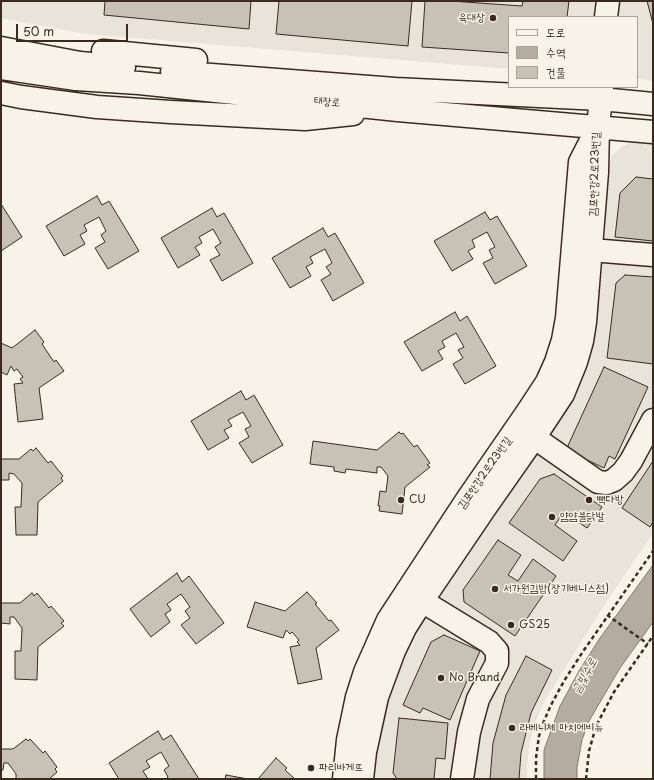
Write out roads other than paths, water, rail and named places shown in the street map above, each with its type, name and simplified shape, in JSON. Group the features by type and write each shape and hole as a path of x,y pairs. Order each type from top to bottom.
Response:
{"street":[{"path":"606,16 608,1"},
{"path":"1,33 42,42 104,51 314,71 397,99"},
{"name":"태장로","path":"1,48 80,63 397,99 598,127 653,132"},
{"name":"태장로","path":"1,68 76,79 397,99 601,93 653,104"},
{"path":"1,93 97,108 305,119 397,99"},
{"path":"598,127 601,93"},
{"name":"김포한강2로23번길","path":"362,779 365,752 377,697 414,596 466,501 526,432 563,394 576,362 582,341 585,322 597,172 598,127"},
{"name":"김포한강2로23번길","path":"526,432 563,340 567,318 580,162 598,127"},
{"path":"591,250 653,255"},
{"path":"526,432 598,482 607,483 614,480 631,461 653,420"},
{"path":"414,596 489,642 497,651 497,663 478,699 468,732 462,779"},
{"name":"김포한강2로23번길","path":"344,779 352,717 365,672 388,620 414,596"}],"water":[{"name":"금빛수로","path":"653,565 653,622 620,668 589,721 582,740 577,767 577,779 544,779 544,750 560,706 579,671 600,638"}],"place":[{"name":"육대장","path":"493,18"},
{"name":"CU","path":"401,500"},
{"name":"빽다방","path":"589,500"},
{"name":"얌얌불닭발","path":"552,517"},
{"name":"서가원김밥(장기베니스점)","path":"495,589"},
{"name":"GS25","path":"511,625"},
{"name":"No Brand","path":"441,678"},
{"name":"라베니체 마치에비뉴","path":"512,728"},
{"name":"파리바게뜨","path":"311,768"}]}
